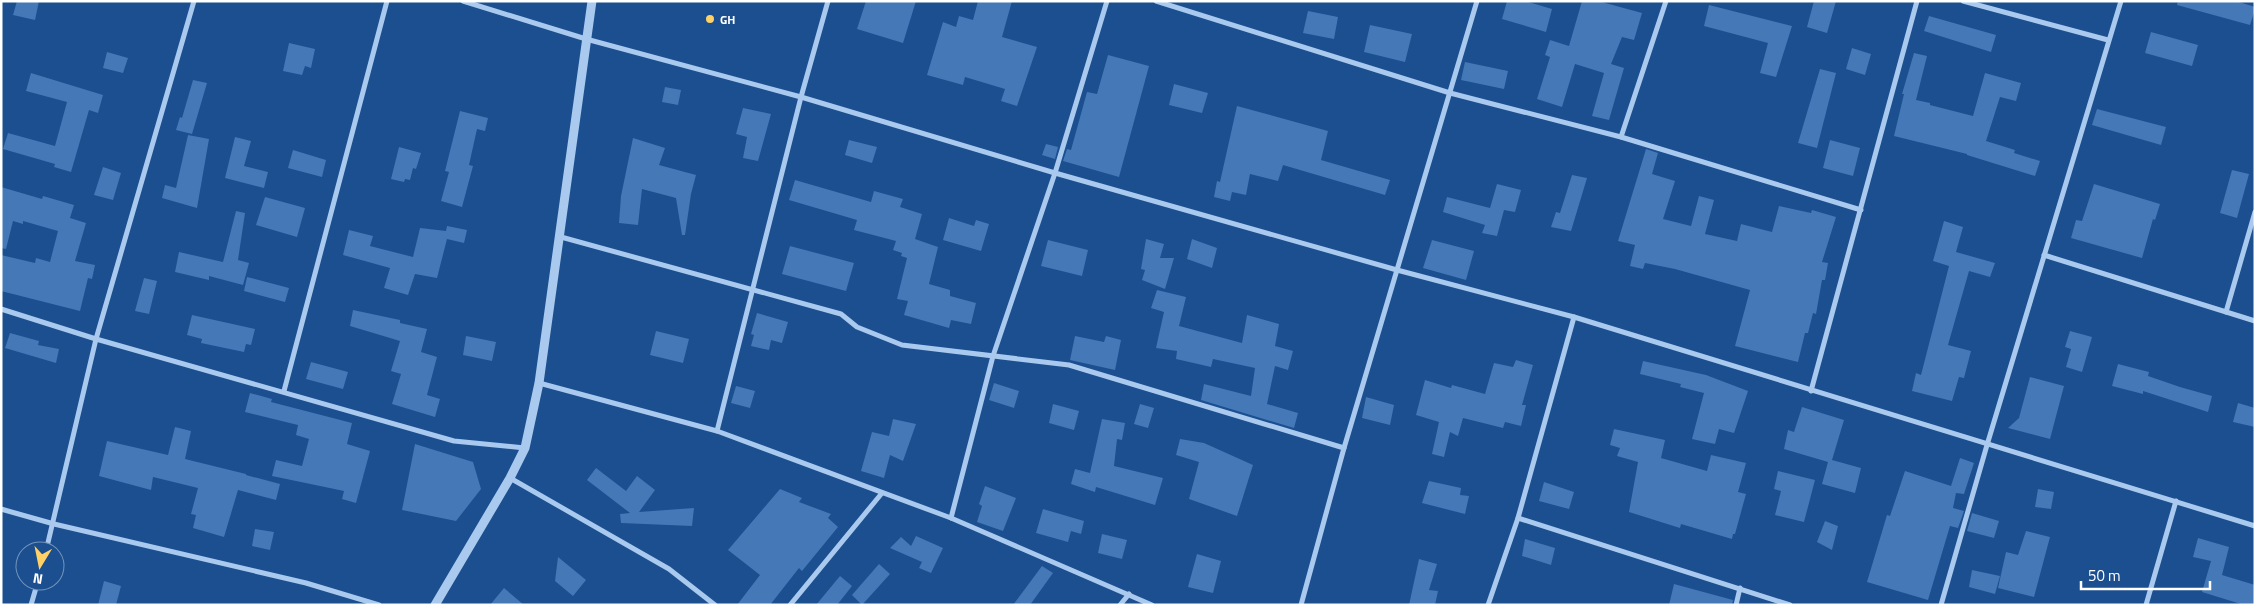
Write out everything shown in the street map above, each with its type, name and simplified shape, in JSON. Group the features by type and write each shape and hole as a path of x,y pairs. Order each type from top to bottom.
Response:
{"street":[{"path":"49,541 96,339 194,1"},
{"path":"284,391 387,1"},
{"path":"463,1 586,39 801,97 1055,173 1397,270 1574,317 2255,526"},
{"path":"434,605 510,478 525,448 539,383 561,237 592,1"},
{"path":"717,432 801,97 828,1"},
{"path":"951,518 993,356 1055,173 1107,1"},
{"path":"1156,1 1450,92 1621,137 1861,210"},
{"path":"1301,605 1344,448 1477,1"},
{"path":"1621,137 1666,1"},
{"path":"1811,391 1917,1"},
{"path":"1963,1 2108,40"},
{"path":"1941,605 1987,445 2121,1"},
{"path":"2226,312 2255,212"},
{"path":"561,237 841,314 857,327 902,345 1069,365 1344,448"},
{"path":"2044,255 2255,321"},
{"path":"1,309 96,339 284,391 454,441 525,448"},
{"path":"1488,605 1518,518 1574,317"},
{"path":"539,383 717,432 951,518 1152,605"},
{"path":"510,478 669,569 714,605"},
{"path":"790,605 882,493"},
{"path":"2146,605 2176,502"},
{"path":"1,509 54,524 306,582 379,605"},
{"path":"1518,518 1790,605"},
{"path":"1736,605 1740,588"},
{"path":"31,605 35,591"},
{"path":"1120,605 1129,594"}],"building":[{"path":"17,1 39,1 35,20 13,15"},
{"path":"866,1 916,1 903,43 857,29"},
{"path":"978,1 1012,1 1002,37 1037,47 1017,106 1001,101 1005,89 965,77 963,85 927,75 943,22 956,27 959,16 973,20"},
{"path":"1507,1 1525,1 1552,9 1546,32 1502,19"},
{"path":"1582,1 1598,1 1642,13 1634,40 1622,37 1611,64 1624,68 1609,120 1592,116 1604,73 1575,64 1562,107 1537,99 1550,57 1545,55 1550,40 1569,46"},
{"path":"1814,1 1836,1 1827,33 1807,27"},
{"path":"2178,1 2236,1 2255,7 2255,10 2250,25 2177,5"},
{"path":"1709,5 1792,26 1776,77 1760,73 1768,43 1704,26"},
{"path":"1308,11 1338,17 1334,39 1303,33"},
{"path":"1929,16 1996,35 1991,52 1924,31"},
{"path":"1370,25 1412,34 1405,62 1364,52"},
{"path":"2151,32 2198,45 2192,66 2145,53"},
{"path":"289,43 315,49 311,68 305,66 302,75 283,71"},
{"path":"1852,48 1871,54 1865,75 1846,69"},
{"path":"107,52 128,58 123,73 103,68"},
{"path":"1914,53 1927,56 1916,100 1930,103 1930,105 1973,116 1985,73 2021,83 2016,101 2000,97 1986,141 2015,150 2014,153 2040,161 2035,176 1967,154 1894,136 1904,94 1902,94"},
{"path":"1108,55 1149,66 1119,177 1063,161 1067,149 1071,150 1087,92 1097,94"},
{"path":"1465,62 1508,71 1504,89 1461,80"},
{"path":"1820,69 1836,73 1817,148 1798,143"},
{"path":"31,73 103,95 98,113 89,110 71,172 54,167 55,164 3,149 8,133 55,146 67,102 26,91"},
{"path":"193,80 207,83 192,134 176,130 180,117 182,118"},
{"path":"1174,84 1208,93 1202,113 1169,105"},
{"path":"665,87 681,90 678,105 662,102"},
{"path":"1237,106 1328,131 1321,160 1390,180 1385,195 1283,165 1278,181 1250,174 1246,195 1232,192 1230,201 1214,197 1217,181 1220,182"},
{"path":"743,108 771,114 758,161 743,158 747,137 736,134"},
{"path":"2097,109 2166,127 2161,145 2092,125"},
{"path":"460,111 488,118 485,131 477,129 469,165 473,166 462,207 441,201 449,172 445,171"},
{"path":"188,135 209,139 197,208 162,198 165,185 176,188"},
{"path":"235,137 251,141 244,166 268,172 264,188 225,178"},
{"path":"633,138 665,148 659,165 696,175 685,235 682,235 676,198 642,189 638,225 619,223 621,196"},
{"path":"849,140 877,147 872,163 845,155"},
{"path":"1830,140 1860,148 1853,176 1823,168"},
{"path":"1046,144 1058,147 1055,159 1042,155"},
{"path":"399,147 421,153 416,169 413,168 410,180 405,179 404,182 391,179"},
{"path":"1646,149 1658,153 1652,174 1675,181 1663,219 1691,226 1699,196 1714,200 1705,234 1737,241 1741,224 1772,232 1779,206 1811,213 1812,210 1836,217 1822,262 1828,263 1825,280 1822,280 1816,314 1813,313 1808,333 1805,333 1798,362 1735,346 1750,290 1675,269 1645,263 1643,269 1630,266 1635,245 1618,241"},
{"path":"293,150 326,160 322,177 288,168"},
{"path":"103,167 121,173 113,200 94,195"},
{"path":"2232,170 2249,174 2237,218 2220,213"},
{"path":"1572,175 1587,178 1571,231 1551,227 1556,212 1560,213"},
{"path":"795,180 871,202 874,191 903,199 900,207 922,214 915,239 938,247 929,284 950,290 950,296 976,303 971,324 951,320 949,328 904,315 908,301 897,299 907,258 901,256 902,253 893,250 896,241 854,230 857,220 789,200"},
{"path":"1497,184 1521,190 1515,212 1504,210 1497,236 1482,233 1485,225 1443,212 1447,197 1490,208"},
{"path":"2094,184 2160,204 2155,220 2153,219 2142,258 2071,238 2076,220 2082,221"},
{"path":"1,187 42,199 43,196 74,205 70,218 86,223 75,261 95,265 92,279 88,278 80,311 1,291 1,255 35,263 36,258 50,262 58,231 23,221 23,224 13,221 6,249 1,248"},
{"path":"265,197 305,208 297,237 256,225"},
{"path":"236,211 245,213 238,260 249,263 243,285 209,276 209,280 175,272 179,252 223,262"},
{"path":"949,218 974,226 976,220 989,224 981,251 943,240"},
{"path":"1944,221 1963,227 1956,252 1995,263 1990,277 1969,271 1948,345 1971,351 1964,378 1959,377 1952,401 1912,391 1916,373 1921,375 1949,266 1933,261"},
{"path":"447,226 467,230 464,243 447,239 437,278 415,274 408,295 384,288 390,268 343,255 349,230 373,236 370,246 413,257 420,228 446,231"},
{"path":"1146,239 1164,244 1160,258 1174,258 1165,289 1142,280 1145,270 1141,269"},
{"path":"1192,239 1217,248 1212,268 1187,259"},
{"path":"1048,240 1088,250 1082,276 1041,266"},
{"path":"1432,240 1474,251 1466,280 1423,268"},
{"path":"790,246 854,263 846,291 782,274"},
{"path":"247,277 289,288 285,302 244,291"},
{"path":"144,278 157,281 149,314 135,311"},
{"path":"1157,290 1186,297 1179,326 1242,343 1247,315 1279,324 1275,346 1293,351 1288,370 1275,366 1267,404 1298,413 1294,428 1201,400 1204,384 1251,396 1255,368 1213,359 1211,367 1176,359 1177,351 1156,348 1164,312 1151,308"},
{"path":"353,310 400,320 400,323 427,329 421,352 437,357 427,395 440,399 435,417 392,404 401,374 391,371 400,341 350,326"},
{"path":"757,313 788,322 782,343 771,340 769,350 751,346 754,335 751,334"},
{"path":"192,315 255,329 251,345 246,344 244,352 201,343 202,339 187,335"},
{"path":"656,331 689,339 683,363 650,355"},
{"path":"2070,331 2092,337 2082,372 2066,367 2071,349 2065,347"},
{"path":"10,333 39,341 38,345 59,349 56,363 5,348"},
{"path":"466,336 496,342 492,361 463,355"},
{"path":"1075,336 1104,342 1106,336 1121,340 1115,370 1070,360"},
{"path":"1516,360 1533,365 1522,405 1526,405 1521,426 1505,422 1503,428 1463,418 1458,436 1450,432 1444,457 1432,454 1439,422 1416,415 1425,380 1451,388 1452,385 1485,394 1494,363 1513,367"},
{"path":"1643,361 1706,375 1748,391 1734,433 1719,429 1715,444 1692,439 1704,393 1680,387 1681,384 1640,374"},
{"path":"311,362 348,372 343,389 306,379"},
{"path":"2118,364 2149,372 2148,376 2212,396 2208,412 2143,391 2143,394 2112,386"},
{"path":"2030,377 2064,386 2050,439 2008,428 2019,418"},
{"path":"994,383 1019,391 1014,408 989,400"},
{"path":"736,386 755,391 750,408 731,403"},
{"path":"250,393 272,399 271,402 352,423 347,444 370,451 356,503 342,499 344,491 272,476 276,460 302,466 309,439 296,435 298,425 245,412"},
{"path":"1366,397 1394,405 1390,425 1362,418"},
{"path":"2238,403 2255,408 2255,427 2233,422"},
{"path":"1053,404 1079,411 1074,430 1049,423"},
{"path":"1140,404 1154,408 1148,428 1134,424"},
{"path":"1802,407 1844,420 1832,460 1861,468 1855,493 1822,484 1828,462 1784,449 1788,430 1794,432"},
{"path":"893,419 916,424 903,461 890,455 884,478 861,471 872,432 889,436"},
{"path":"1102,419 1125,423 1122,440 1117,439 1114,466 1163,478 1155,505 1096,487 1095,492 1071,484 1075,469 1090,473"},
{"path":"175,427 191,431 185,459 280,484 276,500 238,490 224,537 193,528 196,515 191,514 198,488 153,477 151,490 99,476 107,441 168,455"},
{"path":"1614,429 1665,440 1661,458 1707,471 1711,455 1746,463 1738,492 1746,494 1732,539 1681,524 1680,528 1629,512 1638,462 1617,456 1620,448 1610,445"},
{"path":"1180,439 1204,443 1253,465 1237,516 1189,499 1199,462 1176,455"},
{"path":"415,444 473,462 481,489 456,521 402,510"},
{"path":"1960,458 1974,463 1964,494 1956,493 1953,508 1964,511 1958,528 1950,526 1928,600 1867,582 1887,515 1890,516 1905,471 1951,486"},
{"path":"596,468 626,491 637,476 655,490 639,512 694,508 692,526 621,523 620,514 630,513 587,480"},
{"path":"1778,471 1815,480 1804,522 1775,515 1781,491 1774,489"},
{"path":"1429,481 1461,488 1460,495 1469,496 1465,514 1422,503"},
{"path":"1544,482 1574,492 1569,509 1539,501"},
{"path":"985,486 1016,498 1003,531 977,522 982,506 979,504"},
{"path":"780,489 802,498 799,502 831,514 828,518 838,527 802,571 799,568 770,605 737,605 760,575 728,550"},
{"path":"2038,489 2054,492 2051,509 2035,507"},
{"path":"1043,509 1084,521 1081,534 1071,531 1068,542 1036,533"},
{"path":"1972,513 1999,521 1994,538 1967,531"},
{"path":"1825,521 1838,526 1832,550 1817,542"},
{"path":"255,529 274,532 270,550 252,546"},
{"path":"2026,531 2050,537 2034,597 1998,588 2006,552 2018,555"},
{"path":"1102,534 1127,540 1122,559 1098,553"},
{"path":"916,536 943,548 931,573 919,568 922,562 890,548 901,537 911,546"},
{"path":"2198,538 2229,547 2222,575 2255,585 2255,605 2244,605 2202,592 2211,561 2193,557"},
{"path":"1525,539 1555,548 1551,565 1522,556"},
{"path":"1197,554 1221,561 1213,593 1188,587"},
{"path":"558,557 586,580 573,596 555,581"},
{"path":"1419,559 1437,564 1429,590 1438,591 1435,605 1409,605"},
{"path":"879,564 890,574 862,605 852,595"},
{"path":"1042,566 1053,573 1030,605 1013,605"},
{"path":"1972,570 2000,576 1995,594 1969,587"},
{"path":"840,576 852,586 837,605 816,605"},
{"path":"104,581 121,586 116,605 98,605"},
{"path":"1674,584 1733,600 1732,605 1669,605"},
{"path":"504,588 524,605 490,605"}],"place":[{"name":"GH","path":"710,19"}]}
